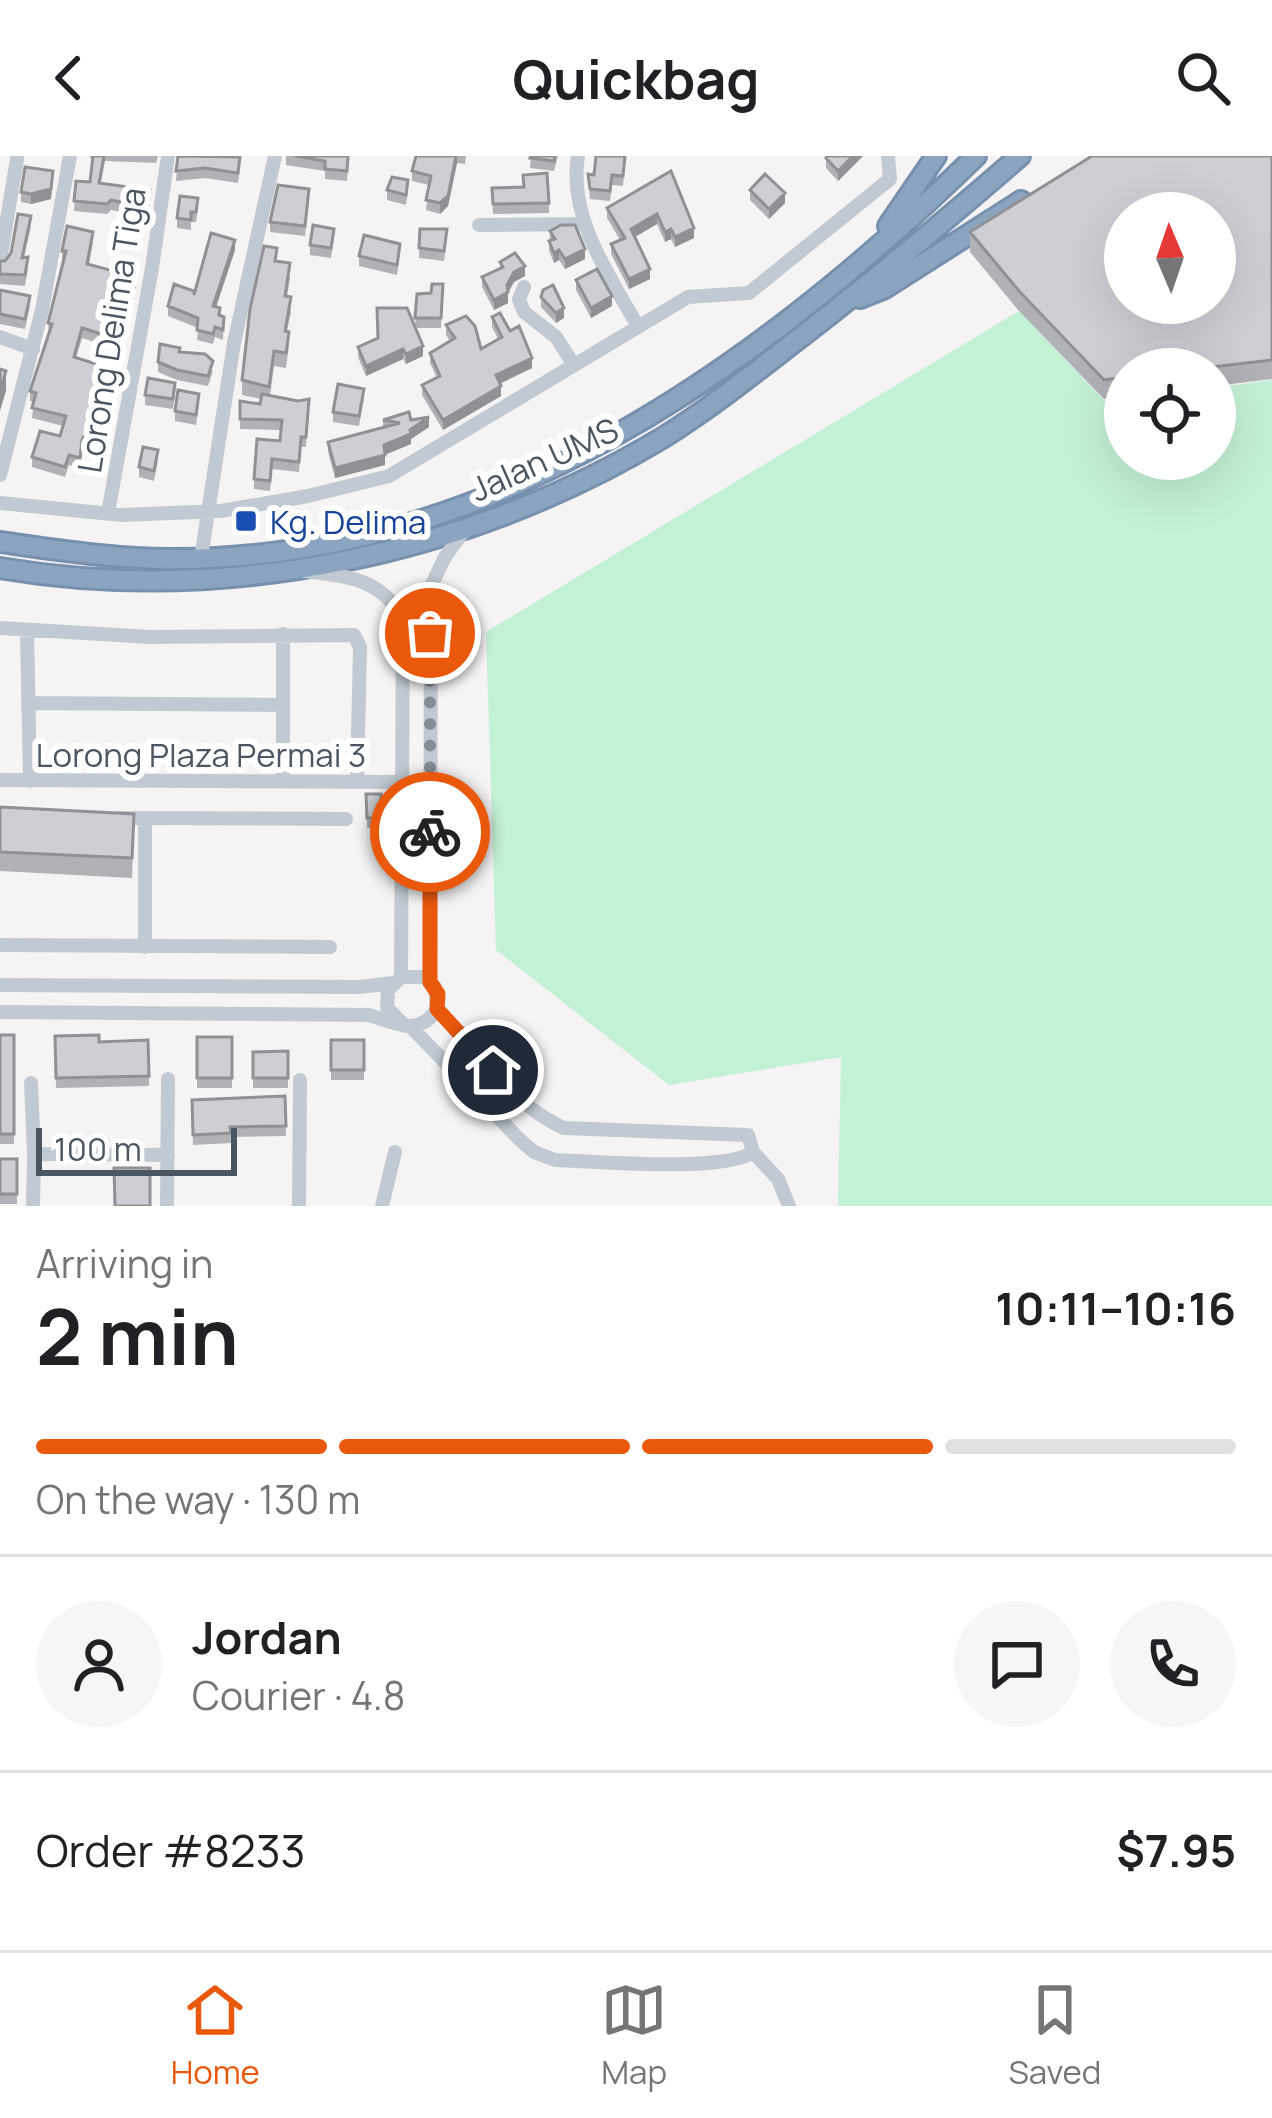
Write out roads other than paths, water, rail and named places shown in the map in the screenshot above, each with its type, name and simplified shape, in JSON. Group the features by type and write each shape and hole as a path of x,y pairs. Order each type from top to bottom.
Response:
{"highway":[{"path":"871,250 936,156"},
{"name":"Jalan UMS","path":"0,542 69,552 201,558 313,546 479,501 598,448 710,380 871,250 976,156"},
{"name":"Jalan UMS","path":"0,568 128,580 291,570 363,558 466,528 559,491 664,436 842,306 1020,156"},
{"path":"842,306 885,288 1042,189"}],"street":[{"path":"0,475 33,350 70,156"},
{"name":"Lorong Delima Tiga","path":"107,513 168,156"},
{"path":"201,558 242,304 275,156"},
{"path":"578,156 575,196 584,224 637,325"},
{"path":"0,502 107,513 208,512 246,509 389,476 688,296 749,293 890,179 888,156"},
{"path":"0,261 16,159"},
{"path":"479,225 584,224"},
{"path":"524,287 519,299 524,313 556,337 572,362"},
{"path":"0,337 33,350"},
{"path":"430,982 431,586 466,528"},
{"path":"291,570 362,578 391,597 403,618 397,980 386,1008 520,1140 555,1160 714,1163 742,1160 753,1152"},
{"path":"0,628 151,637 344,632 359,642 357,782"},
{"path":"27,632 30,781"},
{"path":"283,634 283,782"},
{"path":"28,703 283,705"},
{"name":"Lorong Plaza Permai 3","path":"0,780 402,782"},
{"path":"102,818 346,819"},
{"path":"145,818 145,947"},
{"path":"0,945 330,947"},
{"path":"0,985 360,987 416,975 430,982 438,994 437,1009 427,1022 408,1027 370,1015 0,1012"},
{"path":"437,1009 551,1123 564,1128 740,1133 752,1140 753,1152 778,1179 789,1206"},
{"path":"167,1206 168,1079"},
{"path":"299,1206 300,1080"},
{"path":"32,1082 33,1206"},
{"path":"382,1206 395,1152"},
{"path":"34,1154 168,1155"}],"place":[{"name":"Kg. Delima","path":"246,521"}]}
